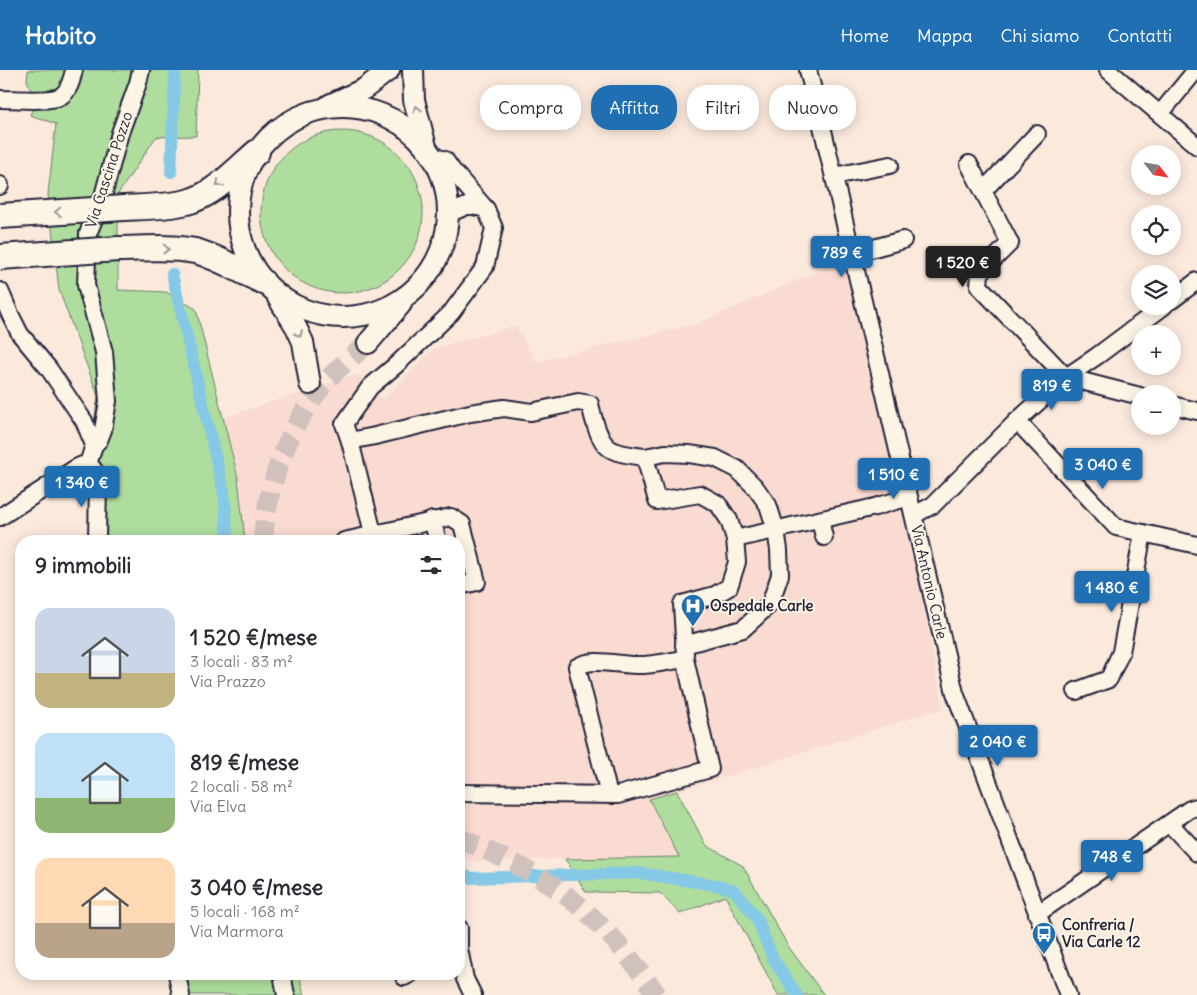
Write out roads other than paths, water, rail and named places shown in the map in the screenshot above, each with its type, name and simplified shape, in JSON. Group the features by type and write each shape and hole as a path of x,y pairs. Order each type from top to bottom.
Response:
{"highway":[{"path":"0,216 187,202 201,197 215,188 257,152"},
{"path":"0,257 118,250 194,251 210,257 268,287"}],"main road":[{"path":"310,384 303,342 296,327 245,251 238,218 242,183 257,152 282,127 364,88 390,70"},
{"path":"368,343 430,271 443,244 448,214 443,181 429,151 414,100 413,70"},
{"path":"314,111 344,107 375,112 403,126 429,151"},
{"path":"268,287 299,308 327,317 356,317 384,309 410,293"}],"street":[{"path":"0,99 48,99 59,97 68,87 74,70"},
{"name":"Via Cascina Pozzo","path":"88,464 94,445 99,440 103,430 108,401 104,352 86,286 88,234 103,196 120,133 141,70"},
{"name":"Via Antonio Carle","path":"808,70 914,515 954,693 1068,995"},
{"path":"1108,70 1197,146"},
{"path":"1160,114 1196,70"},
{"path":"984,191 1037,134"},
{"path":"373,535 344,424 370,387 451,313 485,266 494,228 486,209 445,160 429,151"},
{"path":"969,164 1010,243 980,273 979,286 1066,377 1131,394"},
{"path":"834,176 890,165"},
{"path":"448,214 468,205 486,209"},
{"path":"852,254 903,240"},
{"path":"1181,293 1197,281"},
{"path":"0,291 20,334 49,369 84,421 94,445"},
{"path":"914,515 933,505 1017,421 1066,377 1152,315"},
{"path":"350,441 470,413 504,408 532,412 578,402 590,404 596,430 609,448 633,456 689,454 715,458 738,468 755,487 768,505 776,530 779,550 780,575 770,604 743,629 685,652 636,666 605,662 581,664 577,667 609,795"},
{"path":"1181,407 1197,411"},
{"path":"1017,421 1116,527 1197,545"},
{"path":"465,793 618,795 710,769 685,652 682,604 715,595 729,587 737,562 735,539 729,520 718,504 700,494 657,501 644,456"},
{"path":"0,517 76,468 83,464 88,464 94,468 98,478 97,535"},
{"path":"735,539 909,497"},
{"path":"384,535 432,520 450,517 462,524 465,535"},
{"path":"432,520 436,535"},
{"path":"820,520 824,536"},
{"path":"1076,691 1109,679 1121,652 1143,533"},
{"path":"465,536 477,582 465,585"},
{"path":"1037,914 1190,809 1197,807"},
{"path":"1170,824 1197,853"},
{"path":"465,979 473,995"},
{"path":"178,980 182,995"},
{"path":"283,980 286,995"}],"waterway":[{"path":"171,172 175,70"},
{"path":"172,274 224,493 228,535"},
{"path":"465,876 471,878 640,873 715,885 734,890 757,919 773,959 797,995"}],"tunnel":[{"path":"264,535 269,497 282,455 291,434 314,396 328,379 368,343"},
{"path":"465,841 546,881 572,900 612,938 657,995"}],"place":[{"name":"Ospedale Carle","path":"693,627"},
{"name":"Confreria / Via Carle 12","path":"1044,955"}]}
